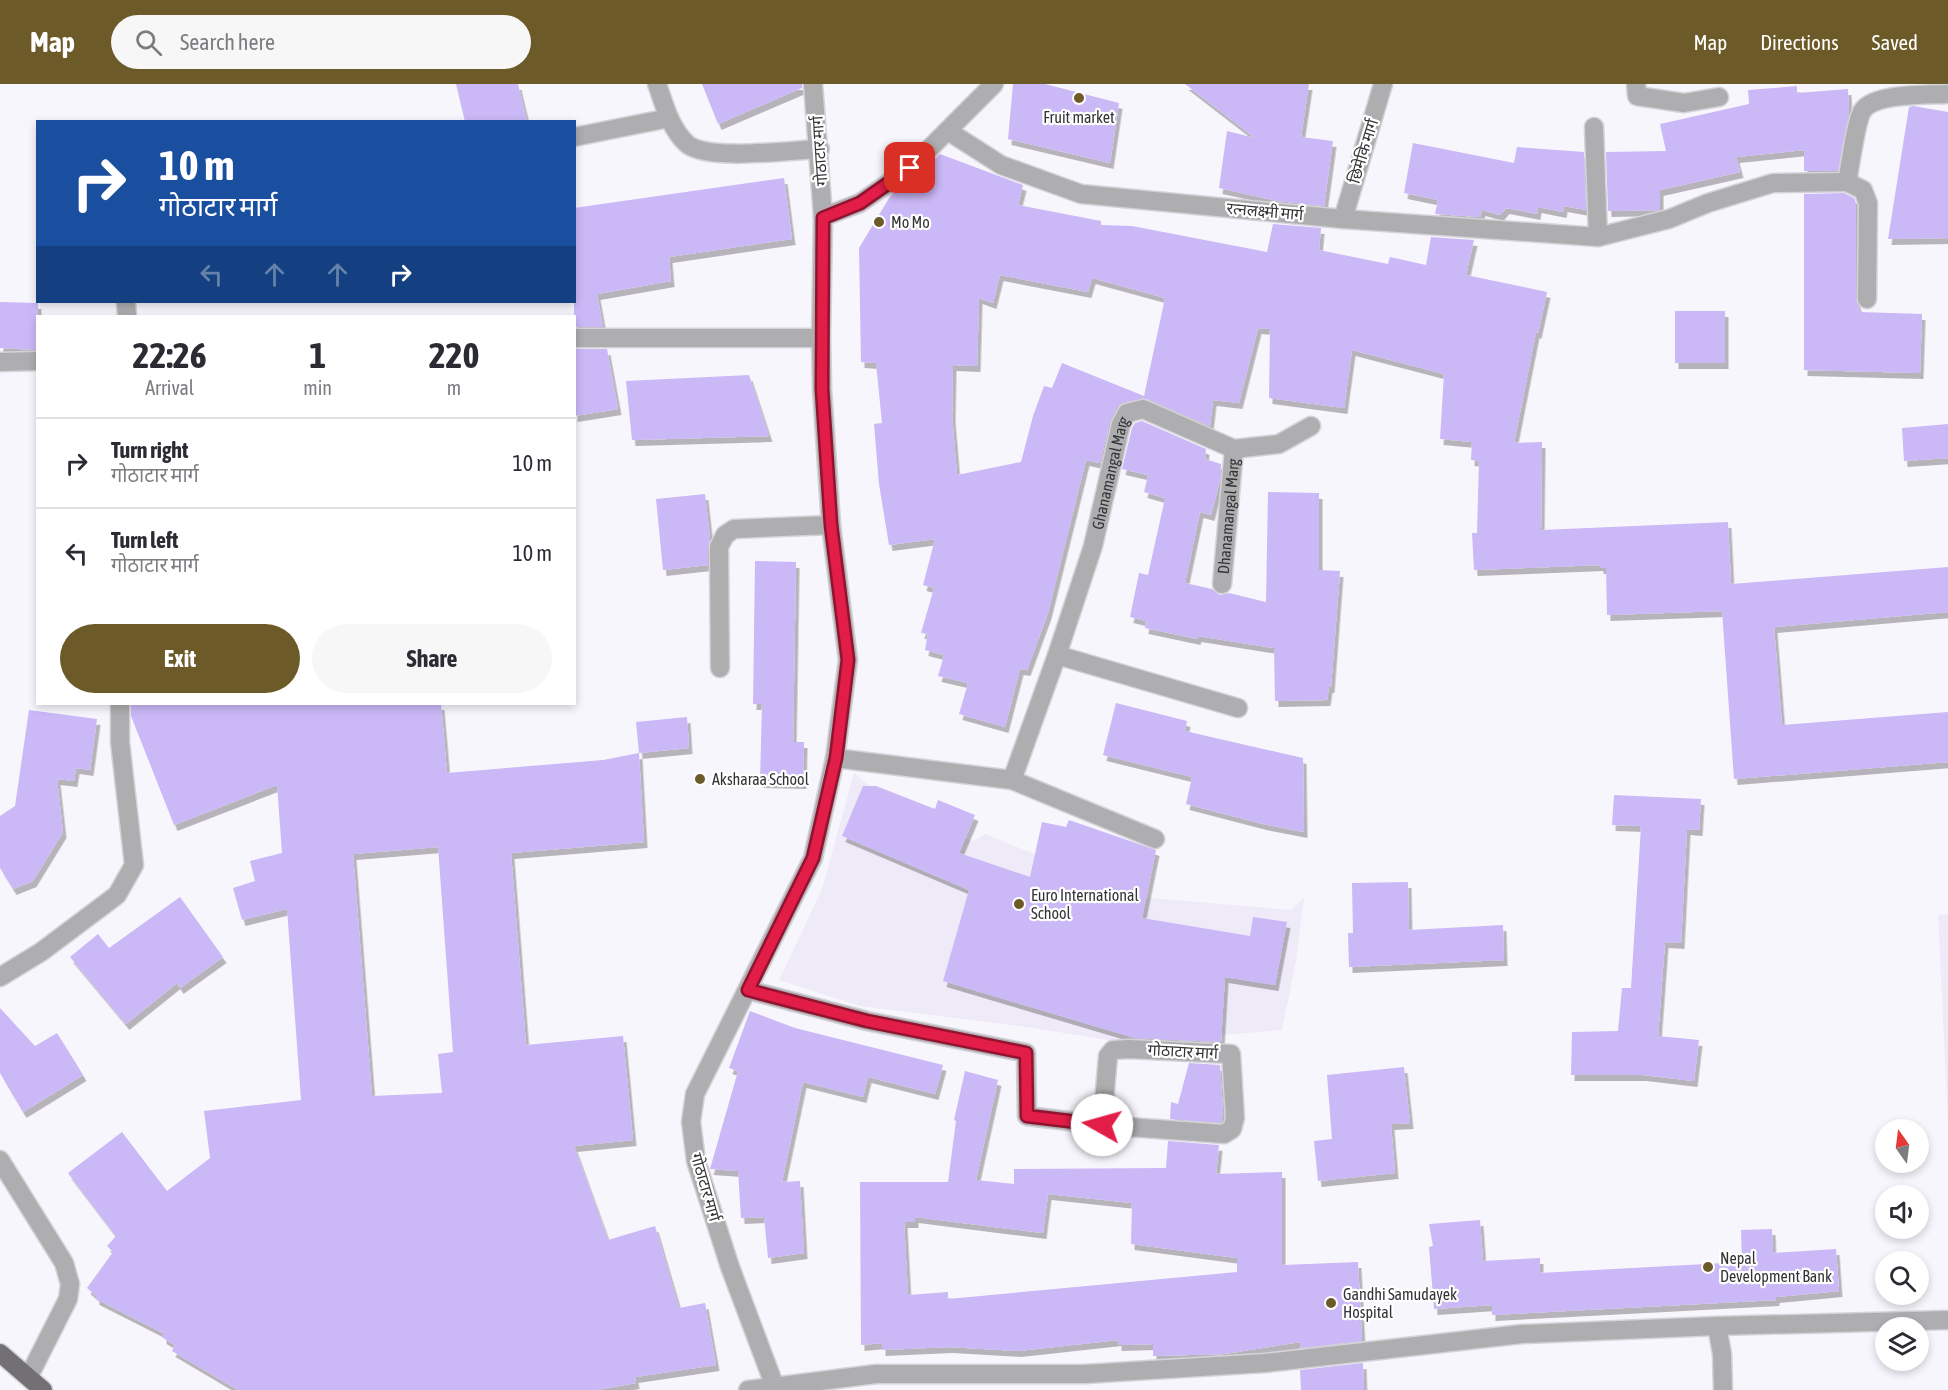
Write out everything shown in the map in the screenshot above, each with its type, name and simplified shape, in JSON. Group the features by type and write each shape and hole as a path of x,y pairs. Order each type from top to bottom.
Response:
{"main road":[{"path":"0,1353 43,1390"}],"street":[{"path":"657,84 669,118 687,144 717,154 820,149"},
{"name":"गोठाटार मार्ग","path":"775,1387 730,1267 696,1161 691,1122 695,1094 813,858 836,758 848,660 831,525 822,389 823,218 820,149 813,84"},
{"path":"823,218 860,203 910,168 994,84"},
{"name":"छिमेकि मार्ग","path":"1343,219 1383,84"},
{"path":"1636,84 1637,96 1684,103 1719,97"},
{"path":"1867,299 1868,203 1863,190 1846,182 1862,112 1871,102 1914,95 1948,94"},
{"path":"576,137 669,118"},
{"path":"1594,127 1598,237"},
{"name":"रत्नलक्ष्मी मार्ग","path":"948,130 1001,165 1081,194 1343,219 1598,237 1669,219 1708,203 1773,183 1846,182"},
{"path":"576,338 821,338"},
{"path":"0,362 36,361"},
{"name":"Ghanamangal Marg","path":"1012,780 1093,546 1121,424 1127,413 1143,409 1234,449"},
{"path":"1234,449 1279,444 1311,426"},
{"name":"Dhanamangal Marg","path":"1222,584 1234,449"},
{"path":"720,668 719,547 725,535 734,529 831,525"},
{"path":"1057,655 1238,708"},
{"path":"0,977 41,952 117,895 134,865 120,742 120,705"},
{"path":"836,758 1012,780 1155,839"},
{"name":"गोठाटार मार्ग","path":"748,990 867,1021 1026,1053 1027,1116 1102,1125 1224,1134 1232,1129 1235,1118 1231,1054 1113,1050 1108,1056 1102,1125"},
{"path":"0,1160 64,1263 70,1284 68,1299 29,1376"},
{"path":"748,1390 876,1374 1085,1374 1265,1363 1522,1334 1948,1320"},
{"path":"1717,1326 1722,1354 1723,1390"}],"shaded area":[{"name":"Euro International School","path":"854,773 906,818 973,841 985,834 1140,897 1291,910 1304,898 1296,961 1282,1030 1127,1043 1033,1028 860,1006 779,980 822,889"},
{"path":"1948,914 1948,1122 1938,915"}],"building":[{"path":"456,84 518,84 527,120 465,120"},
{"path":"702,84 802,84 802,88 718,124"},
{"path":"1013,84 1045,84 1119,103 1110,163 1008,139"},
{"path":"1185,84 1309,84 1301,137 1333,141 1324,206 1278,201 1219,188 1227,131 1255,138"},
{"path":"1797,86 1797,93 1848,89 1849,112 1838,171 1804,171 1804,150 1736,157 1740,172 1660,190 1660,210 1608,211 1606,152 1666,151 1660,124 1749,104 1748,90"},
{"path":"1909,107 1948,112 1948,238 1888,239"},
{"path":"1413,143 1514,163 1517,147 1584,152 1586,210 1564,206 1563,212 1538,207 1537,214 1506,208 1500,215 1482,210 1480,217 1435,214 1438,200 1404,193"},
{"path":"940,154 1023,185 1018,205 1101,221 1101,225 1132,226 1267,252 1273,224 1321,228 1319,250 1388,264 1390,257 1426,265 1431,237 1474,240 1466,275 1547,292 1538,333 1536,332 1514,443 1542,442 1541,530 1728,522 1731,584 1948,567 1948,612 1774,627 1782,725 1948,712 1948,762 1734,779 1722,611 1607,615 1606,568 1600,568 1600,565 1474,570 1472,533 1477,533 1479,461 1471,460 1472,442 1440,439 1444,374 1352,350 1344,408 1269,398 1270,329 1258,328 1239,403 1213,400 1210,426 1147,399 1124,402 1117,407 1110,421 1100,463 1086,460 1048,613 1027,670 1020,669 1005,727 959,714 968,683 938,676 944,655 925,650 928,634 921,633 934,588 923,585 935,539 889,545 879,484 874,424 882,423 876,363 861,362 859,248 891,195 905,185 915,191","holes":["1000,275 1088,292 1092,278 1165,298 1144,396 1062,363 1052,388 1044,386 1033,416 1021,462 957,475 952,416 953,365 977,366 979,298 993,303"]},
{"path":"784,178 792,239 669,257 671,281 597,294 603,327 576,327 574,303 576,303 576,208"},
{"path":"1844,193 1854,198 1856,203 1856,299 1860,312 1922,314 1920,373 1804,370 1804,194"},
{"path":"0,302 38,303 36,350 0,348"},
{"path":"1675,311 1725,311 1725,363 1675,363"},
{"path":"576,349 607,349 618,409 576,416"},
{"path":"749,375 769,436 632,440 626,381"},
{"path":"1142,421 1206,449 1205,459 1221,464 1220,480 1211,515 1200,512 1185,583 1212,589 1220,595 1229,593 1266,602 1268,492 1319,493 1319,570 1340,571 1331,687 1329,687 1327,700 1275,701 1274,648 1198,636 1197,639 1145,628 1146,621 1130,617 1139,573 1148,575 1165,498 1144,492 1148,475 1122,469 1132,428 1135,423"},
{"path":"1948,424 1948,458 1904,461 1902,428"},
{"path":"705,494 710,539 708,565 663,570 656,499"},
{"path":"755,561 796,562 793,742 804,742 803,783 760,782 762,704 753,704"},
{"path":"1116,703 1187,721 1185,731 1303,758 1304,832 1186,804 1192,777 1103,755"},
{"path":"131,705 441,705 447,773 603,760 639,753 644,842 511,853 526,1045 623,1036 633,1140 574,1146 608,1240 655,1226 679,1308 705,1303 716,1365 635,1377 636,1383 596,1390 238,1390 172,1351 175,1345 163,1338 163,1333 96,1299 96,1296 87,1288 113,1252 107,1246 116,1236 68,1173 122,1132 167,1191 210,1158 204,1111 301,1100 287,909 242,920 233,888 255,881 250,861 282,853 277,785 174,825 131,716","holes":["438,847 453,1052 438,1054 442,1093 372,1096 353,854"]},
{"path":"29,710 97,719 90,770 76,768 74,781 57,779 63,832 33,881 13,889 0,868 0,816 15,806"},
{"path":"687,717 689,748 639,753 636,722"},
{"path":"863,786 876,786 935,809 938,800 975,815 959,853 1030,877 1042,822 1066,827 1069,820 1156,850 1142,918 1250,936 1253,917 1287,922 1275,985 1225,977 1221,1042 1135,1038 943,981 969,890 842,836"},
{"path":"1614,795 1701,799 1699,830 1687,829 1681,943 1665,942 1658,1036 1699,1040 1694,1081 1643,1075 1571,1075 1572,1032 1618,1031 1622,988 1631,988 1641,826 1612,825"},
{"path":"1408,882 1409,930 1503,925 1504,960 1349,967 1348,933 1353,933 1352,883"},
{"path":"180,897 223,957 180,988 177,983 126,1024 70,957 98,934 109,948"},
{"path":"0,1008 35,1046 57,1033 83,1075 23,1112 0,1073"},
{"path":"750,1011 795,1028 943,1065 935,1094 868,1077 863,1097 803,1082 782,1182 800,1181 804,1253 768,1258 764,1217 741,1218 738,1171 710,1169 738,1071 729,1068"},
{"path":"1189,1063 1220,1065 1223,1112 1221,1123 1170,1119 1171,1102 1178,1104"},
{"path":"1404,1067 1410,1123 1391,1124 1395,1173 1318,1181 1314,1141 1332,1139 1327,1075"},
{"path":"965,1071 998,1080 976,1180 1014,1184 1014,1169 1166,1168 1168,1141 1219,1145 1216,1174 1282,1172 1282,1265 1358,1262 1362,1341 1300,1348 1300,1342 1224,1354 1153,1356 1153,1344 1118,1345 1118,1340 1018,1351 949,1347 882,1350 882,1343 861,1345 860,1182 948,1182 956,1121 954,1120","holes":["1048,1194 1132,1203 1131,1244 1237,1258 1237,1272 948,1299 948,1292 908,1295 904,1222 915,1222 915,1217 1043,1233"]},
{"name":"Nepal Development Bank","path":"1480,1220 1483,1261 1540,1258 1540,1273 1742,1262 1741,1230 1772,1229 1773,1253 1836,1249 1839,1291 1776,1297 1776,1300 1492,1315 1492,1305 1434,1309 1429,1247 1433,1246 1429,1224"},
{"path":"1363,1363 1364,1390 1301,1390 1300,1370"}],"place":[{"name":"Fruit market","path":"1079,98"},
{"name":"Mo Mo","path":"879,222"},
{"name":"Aksharaa School","path":"700,779"},
{"name":"Euro International School","path":"1019,904"},
{"name":"Nepal Development Bank","path":"1708,1267"},
{"name":"Gandhi Samudayek Hospital","path":"1331,1303"}],"route":[{"path":"910,168 860,203 823,218 822,389 831,525 848,660 836,758 813,858 748,990 867,1021 1026,1053 1027,1116 1102,1125"}]}
